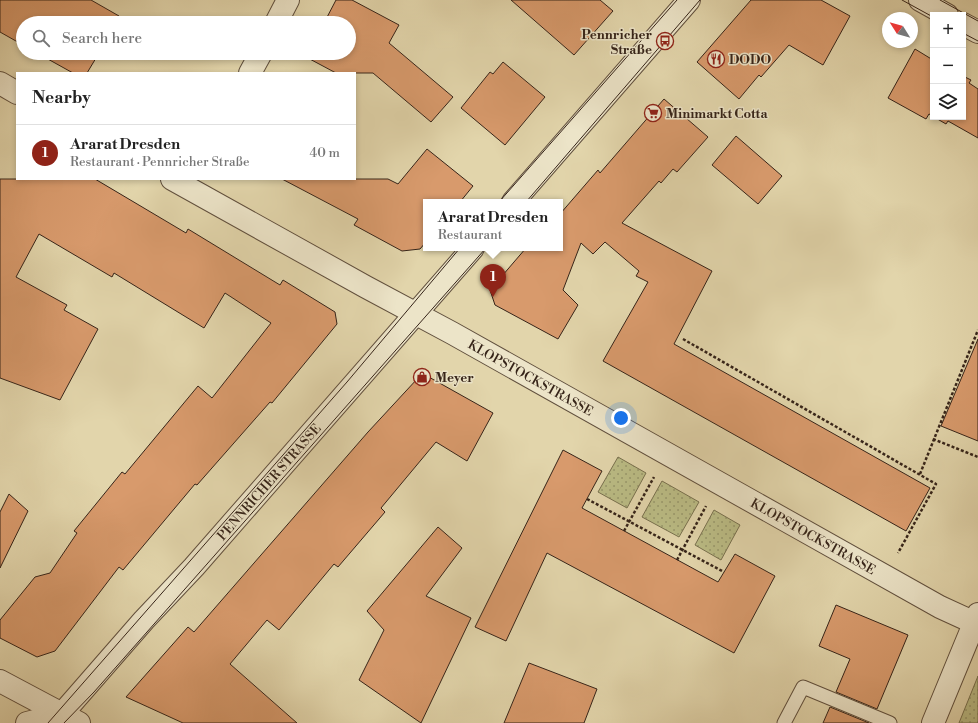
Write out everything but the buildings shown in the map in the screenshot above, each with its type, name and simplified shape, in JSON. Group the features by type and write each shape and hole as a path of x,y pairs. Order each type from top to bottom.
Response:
{"street":[{"path":"280,16 288,0"},
{"path":"516,199 689,0"},
{"path":"920,0 942,12"},
{"path":"966,26 978,32"},
{"path":"251,72 257,60"},
{"path":"0,83 16,92"},
{"name":"KLOPSTOCKSTRASSE","path":"185,182 416,314 940,607 976,618"},
{"name":"PENNRICHER STRASSE","path":"68,720 144,620 194,567 470,251"},
{"path":"933,723 976,618"},
{"path":"0,681 68,720"},
{"path":"27,723 68,720"}],"lane":[{"path":"784,723 803,687 890,723"}],"path":[{"path":"920,474 978,330"},
{"path":"683,339 936,484 885,576"},
{"path":"933,439 978,457"},
{"path":"624,531 667,454"},
{"path":"677,560 719,483"},
{"path":"587,499 724,572"}],"green space":[{"path":"618,457 646,473 627,508 598,492"},
{"path":"662,481 699,502 679,537 642,517"},
{"path":"714,510 740,525 721,560 695,545"},
{"path":"978,676 978,723 959,723"}],"tram line":[{"path":"502,199 677,0"},
{"path":"529,199 700,0"},
{"path":"902,0 930,15"},
{"path":"940,0 978,21"},
{"path":"966,35 978,41"},
{"path":"48,723 347,382 457,251"},
{"path":"64,723 94,692 483,251"}],"place":[{"name":"Pennricher Straße","path":"665,41"},
{"name":"DODO","path":"716,59"},
{"name":"Minimarkt Cotta","path":"653,113"},
{"name":"Ararat Dresden","path":"493,297"},
{"name":"Meyer","path":"422,377"}]}
